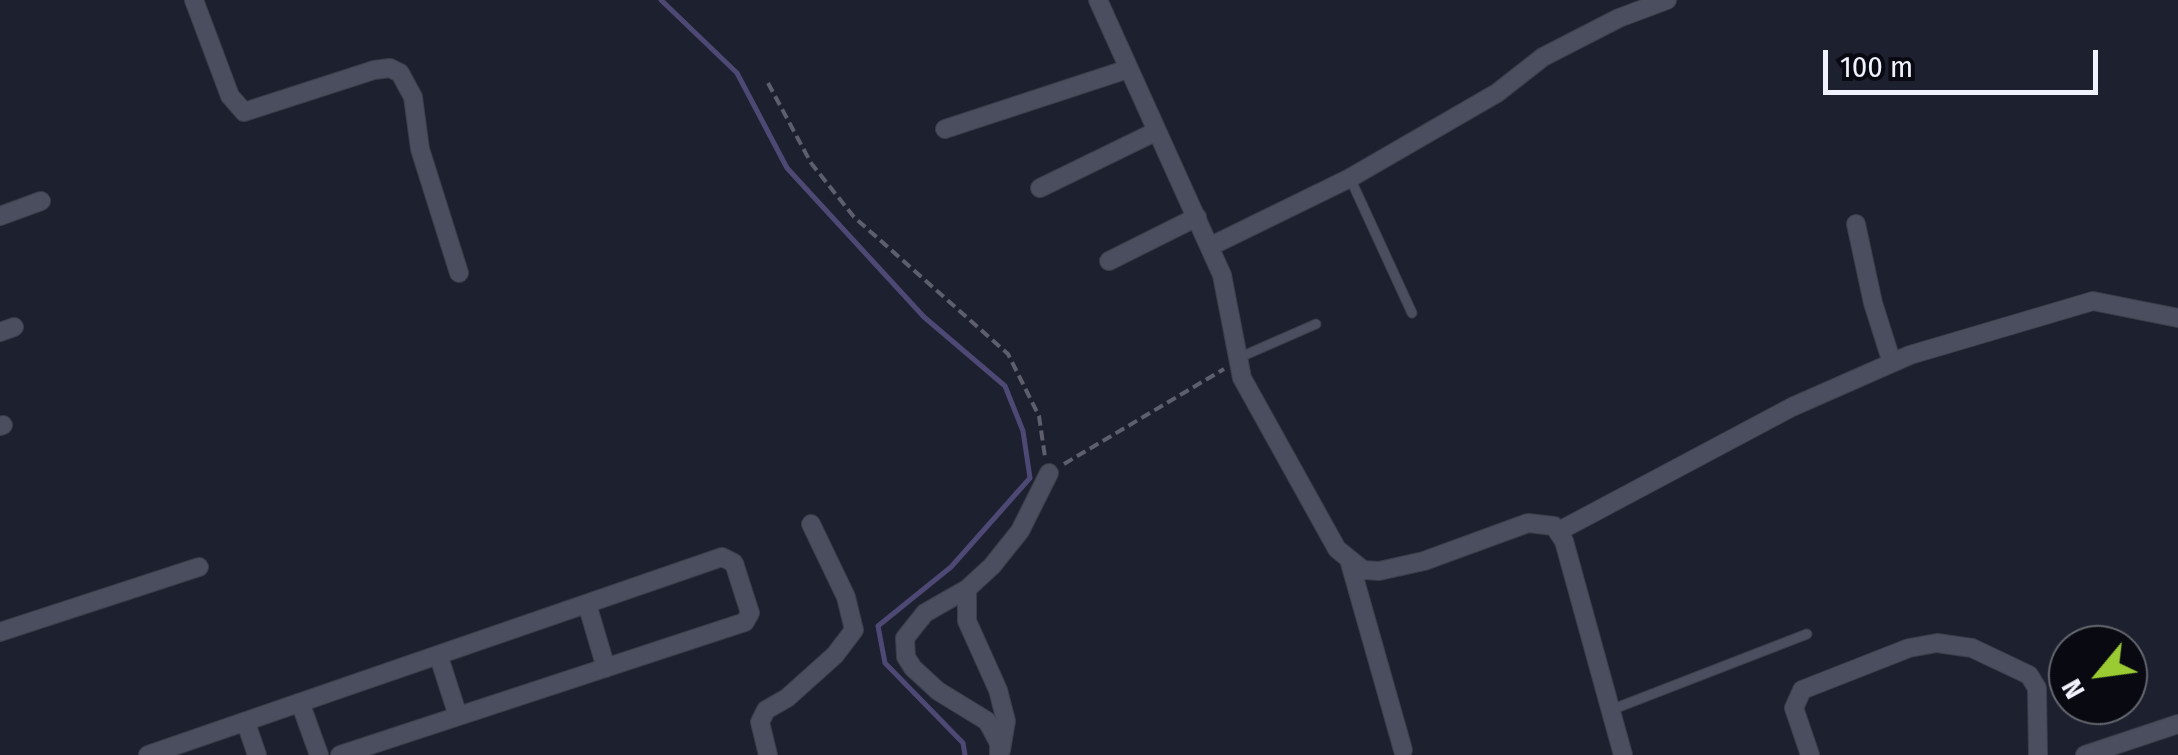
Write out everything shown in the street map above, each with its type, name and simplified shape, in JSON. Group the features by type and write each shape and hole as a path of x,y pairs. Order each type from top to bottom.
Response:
{"street":[{"path":"194,0 230,96 244,112 374,70 390,68 400,73 414,97 420,149 459,273"},
{"path":"1098,0 1222,274 1236,360 1324,530 1350,564 1402,750"},
{"path":"1211,246 1350,178 1506,88 1544,57 1604,25 1667,0"},
{"path":"945,130 1128,69"},
{"path":"1040,188 1157,131"},
{"path":"0,216 40,200"},
{"path":"1109,261 1197,218"},
{"path":"1856,224 1878,324 1892,363"},
{"path":"1559,531 1792,406 1892,363 2080,303 2110,301 2178,318"},
{"path":"999,755 999,743 987,720 925,682 904,648 910,630 925,612 967,590 1020,531 1049,473"},
{"path":"1350,564 1362,570 1402,568 1528,524 1549,522 1559,531 1623,755"},
{"path":"768,755 760,722 766,710 787,698 836,655 854,630 846,598 811,524"},
{"path":"148,755 722,557 734,563 750,613 745,622 340,755"},
{"path":"0,632 198,567"},
{"path":"967,590 967,621 998,690 1006,721 999,755"},
{"path":"587,604 606,668"},
{"path":"1810,755 1794,708 1802,690 1892,654 1937,643 1972,648 2030,675 2037,688 2038,755"},
{"path":"439,657 458,716"},
{"path":"301,705 318,755"},
{"path":"246,723 256,755"},
{"path":"2085,755 2178,724"}],"lane":[{"path":"1350,178 1412,313"},
{"path":"1236,360 1316,324"},
{"path":"1611,710 1807,634"}],"path":[{"path":"768,84 811,163 854,217 1008,354 1039,416 1049,473 1236,360"}],"waterway":[{"path":"661,0 737,73 787,168 924,317 1005,386 1023,431 1030,478 951,567 878,626 885,663 963,743 965,755"}]}
